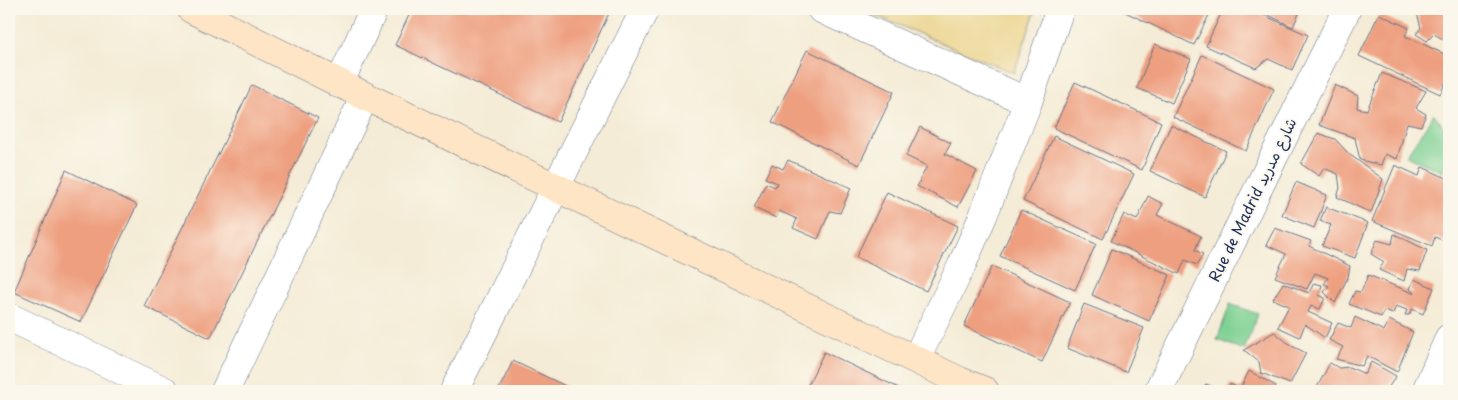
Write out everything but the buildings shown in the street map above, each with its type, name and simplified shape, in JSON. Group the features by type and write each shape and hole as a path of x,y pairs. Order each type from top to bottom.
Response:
{"street":[{"path":"191,9 339,84 985,391"},
{"path":"339,84 374,9"},
{"path":"454,391 645,9"},
{"path":"821,9 1028,102"},
{"path":"916,359 961,267 983,216 1028,102 1060,9"},
{"name":"Rue de Madrid شارع مدريد","path":"1158,391 1348,9"},
{"path":"225,391 364,96"},
{"path":"9,317 165,391"},
{"path":"1426,391 1449,338"}],"green space":[{"path":"1434,114 1449,134 1443,172 1406,156"},
{"path":"1230,304 1258,314 1244,350 1217,340"}],"sand":[{"path":"860,9 1036,9 1014,73"}]}
